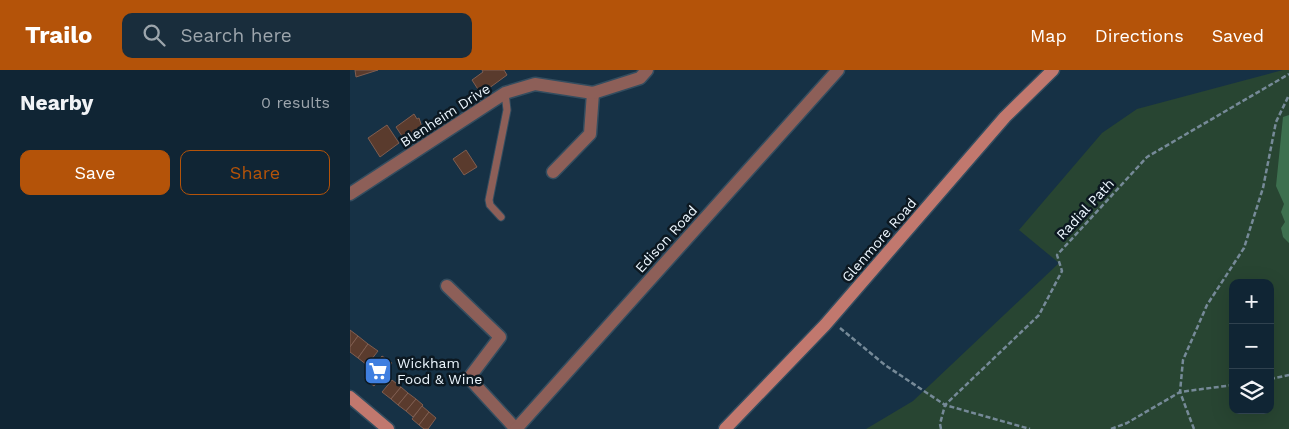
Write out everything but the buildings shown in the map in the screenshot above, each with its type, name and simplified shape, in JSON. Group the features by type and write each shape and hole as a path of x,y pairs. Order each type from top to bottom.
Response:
{"street":[{"name":"Blenheim Drive","path":"350,194 505,93 535,84 593,93 640,78 647,70"},
{"name":"Edison Road","path":"516,429 838,70"},
{"name":"Glenmore Road","path":"725,429 830,320 1005,117 1053,70"},
{"path":"553,172 590,134 593,93"},
{"path":"447,286 500,337 469,378 516,429"},
{"path":"350,397 388,429"}],"lane":[{"path":"500,216 490,205 489,200 507,110 505,93"}],"path":[{"name":"Radial Path","path":"945,405 1039,315 1062,271 1057,255 1148,157 1289,74"},
{"path":"1194,429 1180,392 1183,360 1206,305 1244,248 1263,188 1276,122 1289,95"},
{"path":"830,320 885,365 945,405 1030,429"},
{"path":"1274,378 1289,375"},
{"path":"1111,429 1127,423 1180,392 1229,386"},
{"path":"941,429 940,424 945,405"}],"green space":[{"path":"1289,70 1289,429 866,429 913,401 1059,263 1019,230 1102,133 1137,109"},
{"path":"1289,115 1289,243 1283,237 1281,228 1285,222 1281,212 1284,204 1276,186 1283,117"}],"place":[{"name":"Wickham Food & Wine","path":"378,371"}]}
